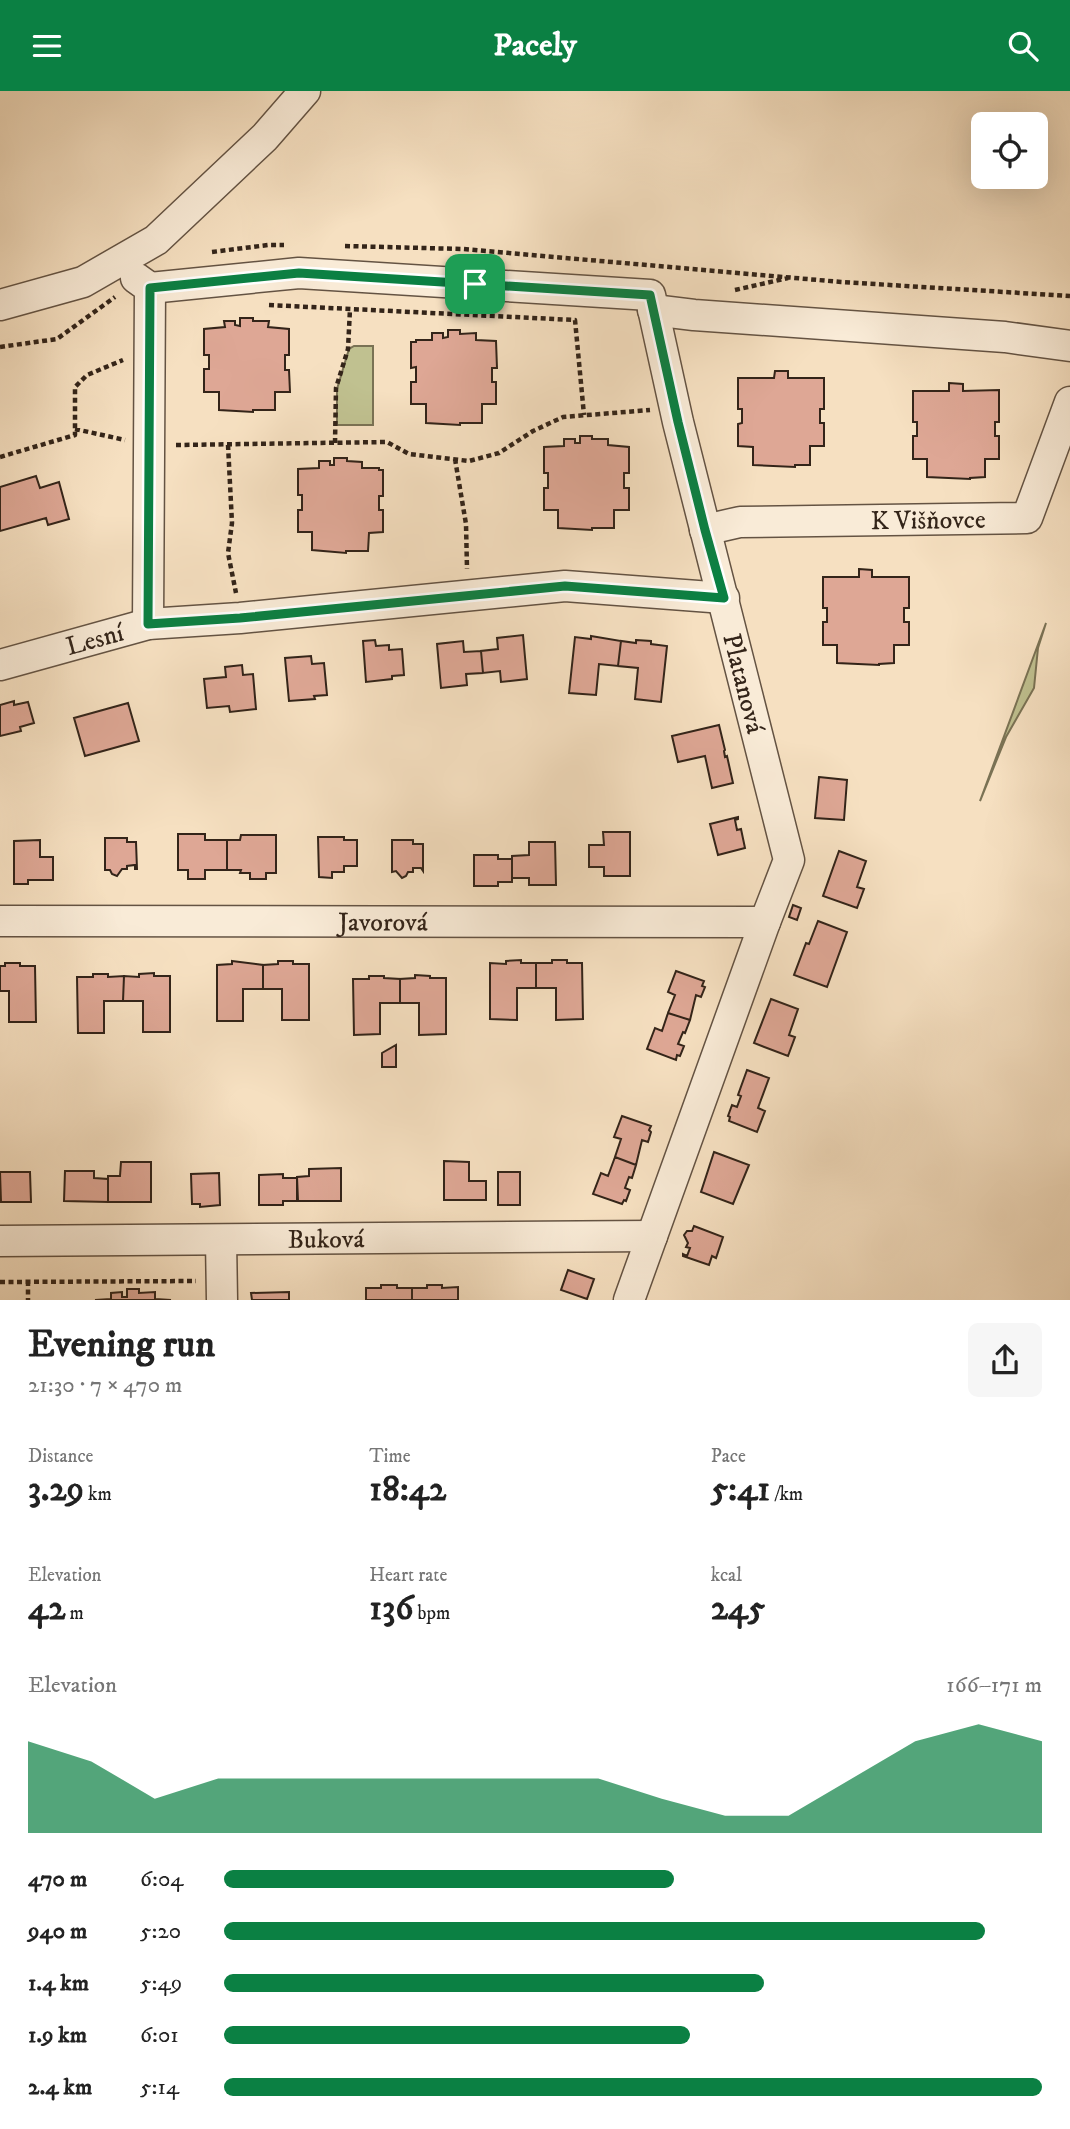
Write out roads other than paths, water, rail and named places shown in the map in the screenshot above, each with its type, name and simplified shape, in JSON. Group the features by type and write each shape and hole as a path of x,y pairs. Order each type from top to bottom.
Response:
{"street":[{"path":"135,278 156,240 265,137 305,91"},
{"path":"0,305 83,282 299,273 650,295 653,310 694,315 1005,337 1070,346"},
{"name":"Lesní","path":"0,665 148,624 150,349 135,278"},
{"name":"Platanová","path":"629,1300 789,860 705,530 653,310"},
{"name":"K Višňovce","path":"705,530 740,522 1027,518 1070,402"},
{"path":"148,624 240,618 565,586 724,598"},
{"name":"Javorová","path":"0,921 765,922"},
{"name":"Buková","path":"0,1241 652,1236"},
{"path":"220,1240 222,1290"}]}
